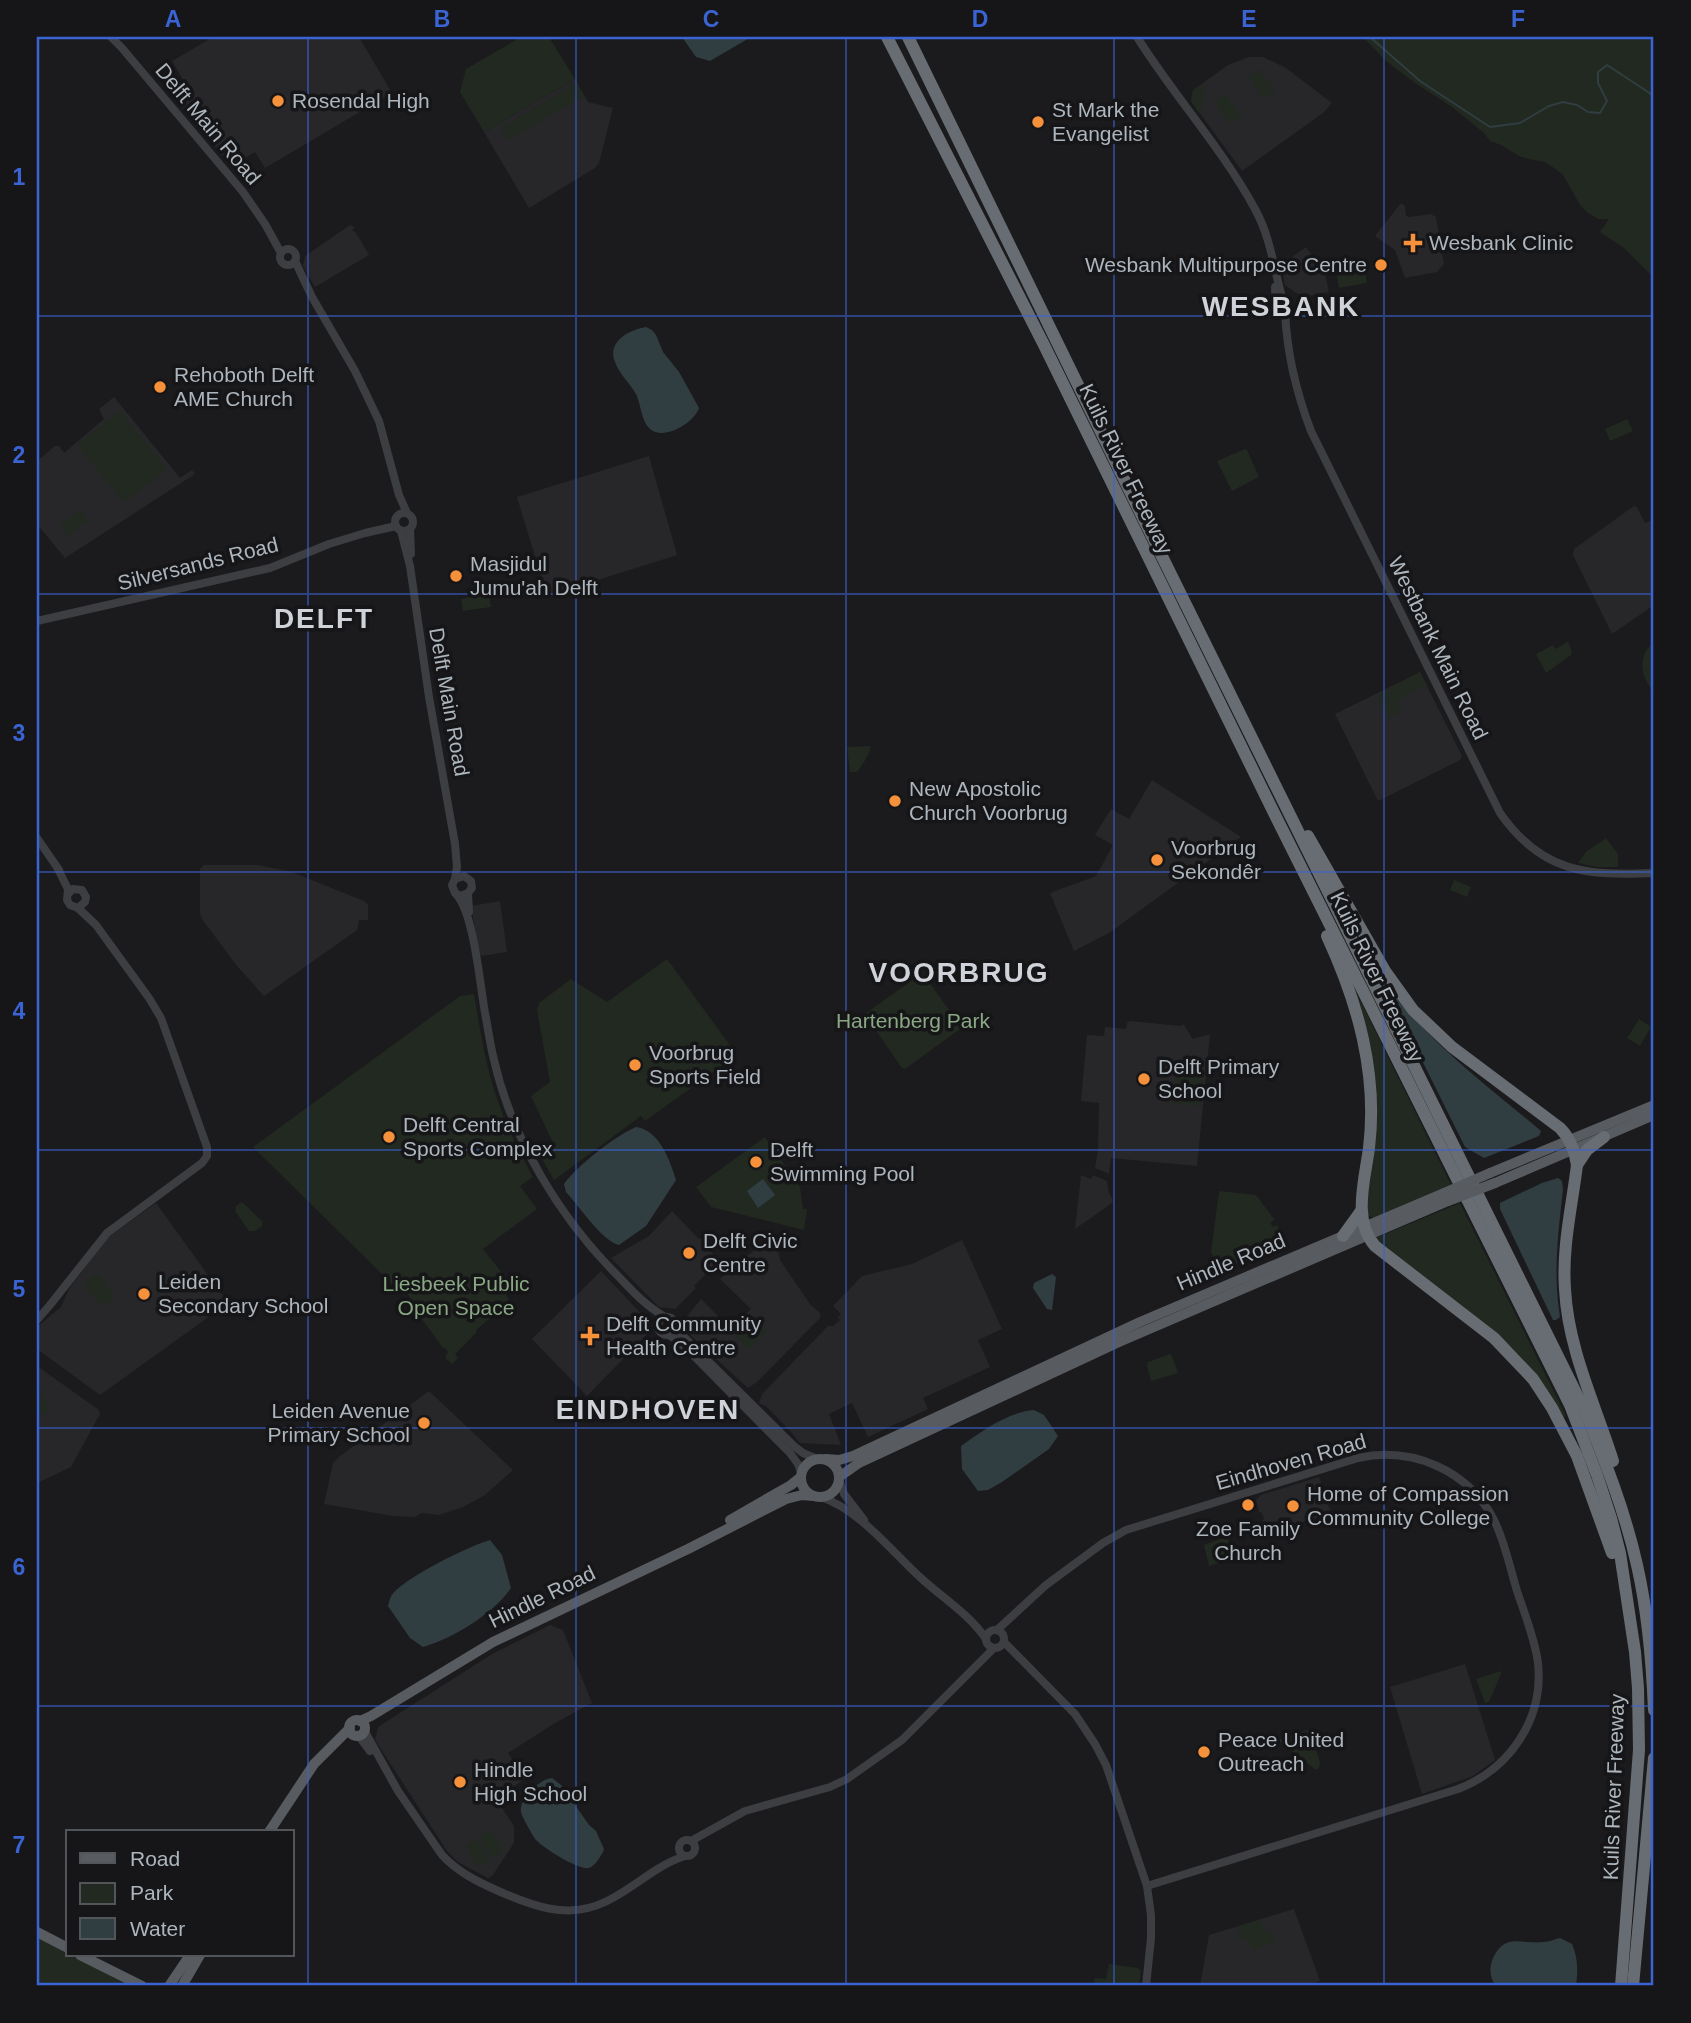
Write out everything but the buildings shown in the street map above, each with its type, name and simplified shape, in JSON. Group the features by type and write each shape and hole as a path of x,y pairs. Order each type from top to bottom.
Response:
{"highway":[{"name":"Kuils River Freeway","path":"887,37 1044,345 1570,1405 1591,1457 1620,1553 1638,1688 1639,1750 1620,1986"},
{"name":"Kuils River Freeway","path":"908,37 1583,1407 1614,1487 1633,1549 1651,1650 1654,1710"},
{"path":"1283,802 1304,828 1385,971 1413,1010 1452,1047 1560,1128 1571,1145 1577,1165 1565,1255 1564,1286 1568,1320 1577,1358 1633,1527 1633,1549"},
{"path":"1277,819 1287,851 1345,980 1365,1047 1370,1079 1371,1119 1361,1211 1366,1231 1375,1246 1494,1338 1533,1379 1552,1408 1577,1456 1617,1567 1625,1582"},
{"path":"1577,1165 1587,1150 1604,1137"},
{"path":"1343,1236 1361,1211"},
{"name":"Kuils River Freeway","path":"1633,1986 1654,1758"}],"main road":[{"name":"Hindle Road","path":"839,1479 859,1463 1108,1347 1366,1231 1571,1145 1654,1105"},
{"name":"Hindle Road","path":"1571,1145 1604,1137 1654,1115"},
{"name":"Hindle Road","path":"821,1459 839,1460 853,1456 1140,1322 1343,1236 1366,1231"},
{"path":"821,1459 834,1465 839,1479 835,1490 817,1496 804,1488 801,1475 807,1463 821,1459"},
{"name":"Hindle Road","path":"667,1557 791,1485 801,1475"},
{"name":"Hindle Road","path":"270,1830 314,1764 438,1676 493,1642 786,1499 802,1495 817,1496"},
{"path":"37,1932 66,1947"},
{"path":"82,1956 142,1986"},
{"path":"170,1986 189,1956"},
{"path":"182,1986 199,1956"}],"street":[{"name":"Delft Main Road","path":"113,37 243,192 285,251"},
{"name":"Westbank Main Road","path":"1137,37 1230,168 1255,209 1270,247 1296,388 1311,431 1500,813 1524,842 1566,866 1600,874 1654,873"},
{"path":"285,251 296,253 292,263 283,263 281,260 285,251"},
{"name":"Delft Main Road","path":"292,263 355,371 379,421 396,486 401,522 412,558 410,566 429,697 455,844 455,878"},
{"name":"Silversands Road","path":"37,621 270,568 329,544 401,522"},
{"path":"37,838 72,891"},
{"name":"Delft Main Road","path":"455,844 466,877"},
{"path":"470,929 468,893 472,885 466,877 459,876 452,885 462,902 470,929 494,1061 508,1106 535,1164 568,1220 643,1302 673,1320 685,1338 795,1447 821,1459"},
{"path":"72,891 82,890 85,894 96,925"},
{"path":"38,1318 107,1233 202,1163 207,1153 161,1018 96,925 78,908 68,903 72,891"},
{"path":"456,894 464,896 468,893"},
{"path":"78,908 86,902"},
{"path":"643,1302 660,1334 677,1339 790,1453 801,1475"},
{"path":"657,1324 665,1317"},
{"path":"669,1335 675,1332 676,1327"},
{"name":"Eindhoven Road","path":"995,1630 1046,1585 1103,1543 1126,1530 1365,1457 1389,1454 1406,1456 1443,1468 1475,1493 1494,1521 1532,1639 1538,1674 1537,1697 1529,1724 1503,1761 1480,1779 1452,1791 1147,1886"},
{"path":"839,1479 844,1494 870,1528"},
{"path":"817,1496 836,1502 870,1528 960,1612 991,1645 1029,1668"},
{"path":"960,1612 986,1628 1002,1632 1004,1639 1029,1668 1076,1714 1095,1744 1115,1790 1147,1886 1151,1938 1146,1986"},
{"name":"Eindhoven Road","path":"1004,1639 1014,1615"},
{"path":"991,1645 988,1633 995,1630"},
{"path":"991,1645 1001,1646 1004,1639"},
{"path":"693,1845 745,1811 832,1786 847,1779 901,1740 949,1694 991,1645"},
{"path":"359,1730 428,1837 450,1864 468,1876 543,1909 569,1911 594,1906 615,1897 659,1868 693,1854 693,1845"},
{"path":"659,1868 684,1841 693,1845"},
{"path":"679,1848 685,1856"}],"shaded area":[{"name":"Rosendal High","path":"213,37 359,37 392,93 265,168 255,152 231,166 168,90 183,80 172,61"},
{"path":"1249,57 1263,57 1286,68 1332,103 1323,113 1242,171 1191,101 1193,90 1228,65"},
{"path":"575,79 588,102 613,108 599,163 529,208 484,132"},
{"name":"Wesbank Clinic","path":"1401,203 1405,206 1406,216 1431,214 1436,217 1444,264 1437,272 1405,278 1395,250 1375,236"},
{"path":"350,225 355,227 352,230 369,255 315,287 303,266 305,256"},
{"path":"1306,247 1325,274 1329,292 1302,297 1285,285 1281,265"},
{"path":"114,397 180,478 192,470 195,474 65,558 37,524 37,461 55,446 59,446 64,453 104,419 99,409"},
{"path":"649,456 677,555 547,596 517,497"},
{"path":"1634,506 1645,523 1654,519 1654,605 1612,634 1573,555 1574,549"},
{"path":"1420,672 1462,756 1460,760 1378,801 1335,714"},
{"name":"Voorbrug Sekondêr","path":"1152,780 1241,837 1109,933 1074,951 1050,893 1096,876 1113,845 1095,835 1111,809 1129,819"},
{"path":"204,865 258,865 292,872 364,901 368,905 368,920 359,920 357,930 264,996 237,966 202,919 200,869"},
{"path":"500,901 507,952 482,956 479,953 471,906"},
{"name":"Delft Primary School","path":"1130,1021 1180,1026 1183,1024 1193,1039 1210,1034 1197,1166 1111,1158 1109,1174 1095,1168 1099,1103 1081,1101 1087,1035 1104,1036 1105,1027 1126,1029"},
{"path":"1081,1175 1091,1179 1093,1175 1107,1181 1113,1200 1075,1229"},
{"name":"Leiden Secondary School","path":"156,1203 228,1303 100,1395 37,1349 37,1327 61,1307 69,1289 107,1238"},
{"path":"672,1211 703,1240 719,1260 675,1309 659,1307 611,1258 649,1236"},
{"path":"962,1240 1002,1329 978,1340 990,1367 923,1398 928,1409 868,1437 852,1403 829,1414 841,1445 800,1443 767,1407 759,1403 762,1394 828,1326 833,1326 840,1320 838,1317 841,1314 833,1306 862,1276 912,1264"},
{"path":"767,1246 778,1249 780,1260 810,1304 820,1313 820,1318 748,1388 689,1334 685,1319 701,1299 731,1329 751,1309 720,1279 739,1261"},
{"name":"Delft Community Health Centre","path":"601,1271 648,1321 649,1332 587,1396 532,1339"},
{"path":"37,1366 99,1410 100,1414 71,1467 37,1483"},
{"name":"Leiden Avenue Primary School","path":"429,1391 513,1470 485,1495 463,1507 439,1515 421,1513 415,1517 393,1516 324,1504 333,1463"},
{"name":"Home of Compassion Community College","path":"1319,1477 1331,1513 1278,1530 1276,1527 1265,1530 1262,1521 1264,1519 1256,1500 1261,1495"},
{"name":"Hindle High School","path":"550,1625 563,1630 592,1703 508,1753 526,1778 496,1799 514,1826 514,1843 493,1875 488,1878 458,1862 447,1851 375,1740 378,1727 492,1654"},
{"path":"1465,1664 1495,1760 1473,1776 1422,1794 1390,1687"},
{"path":"1294,1909 1320,1981 1306,1986 1200,1986 1209,1935"}],"green space":[{"path":"521,37 549,37 575,79 484,132 460,92 466,69"},
{"path":"1363,37 1654,37 1654,278 1624,248 1600,232 1609,219 1598,219 1588,213 1580,205 1563,175 1544,162 1521,157 1490,141 1452,107 1386,61"},
{"path":"1259,69 1275,91 1264,99 1248,77"},
{"path":"576,83 584,96 508,140 501,128"},
{"path":"1202,84 1207,91 1201,95 1204,100 1200,104 1204,110 1199,113 1191,101 1193,90"},
{"path":"1225,94 1241,116 1230,124 1214,102"},
{"path":"1364,265 1367,283 1339,288 1336,269"},
{"path":"119,411 167,469 125,503 77,445"},
{"path":"1627,419 1633,431 1610,441 1605,429"},
{"path":"1245,449 1259,477 1232,491 1217,461"},
{"path":"80,510 88,520 69,536 60,526"},
{"path":"489,594 491,607 463,611 461,599"},
{"path":"1568,642 1571,655 1546,673 1536,654 1553,645 1555,649"},
{"path":"1654,642 1654,693 1642,667 1645,654"},
{"path":"1420,672 1427,685 1396,701 1402,710 1391,717 1377,697 1387,690 1392,696 1389,688"},
{"path":"869,746 869,753 859,770 850,772 847,747"},
{"path":"1606,838 1618,854 1618,867 1578,863 1586,852"},
{"path":"1454,880 1471,887 1467,897 1450,890"},
{"name":"Voorbrug Sports Field","path":"667,959 737,1055 645,1121 641,1116 554,1180 541,1157 555,1147 531,1096 550,1082 537,1010 539,1003 571,979 607,1002"},
{"name":"Hartenberg Park","path":"921,974 960,1025 960,1029 905,1069 866,1013"},
{"path":"1355,990 1451,1185 1374,1218 1366,1215 1374,1139"},
{"name":"Delft Central Sports Complex","path":"474,994 494,1090 511,1134 533,1177 520,1186 537,1209 483,1249 514,1288 506,1295 509,1300 499,1309 497,1307 493,1310 495,1314 476,1330 455,1354 458,1358 452,1364 445,1358 448,1352 408,1300 410,1298 407,1293 404,1295 394,1286 253,1147 460,996"},
{"path":"1639,1019 1651,1027 1640,1046 1627,1038"},
{"path":"1175,1070 1204,1073 1203,1087 1174,1085"},
{"path":"1173,1089 1203,1092 1201,1106 1172,1103"},
{"name":"Delft Swimming Pool","path":"765,1137 800,1187 803,1209 807,1209 804,1230 711,1207 696,1187"},
{"path":"1219,1191 1256,1195 1275,1220 1270,1223 1273,1227 1277,1225 1284,1241 1223,1270 1211,1253"},
{"path":"242,1202 263,1222 255,1231 249,1231 235,1211 236,1206"},
{"path":"1460,1203 1566,1416 1562,1418 1542,1384 1376,1240"},
{"path":"98,1273 115,1297 101,1307 84,1284"},
{"path":"751,1315 767,1331 758,1340 743,1324"},
{"path":"741,1326 757,1341 749,1349 733,1334"},
{"path":"1170,1354 1178,1373 1151,1381 1148,1362"},
{"path":"37,1387 50,1411 37,1417"},
{"path":"1226,1537 1234,1558 1209,1566 1204,1545"},
{"path":"1501,1671 1489,1702 1485,1703 1476,1679"},
{"path":"1310,1729 1320,1763 1316,1770 1279,1741"},
{"path":"490,1830 503,1851 492,1858 479,1837"},
{"path":"476,1839 489,1860 478,1867 465,1846"},
{"path":"1261,1919 1265,1932 1271,1930 1275,1942 1252,1950 1248,1938 1241,1939 1237,1927"},
{"path":"37,1936 66,1952 66,1956 73,1956 130,1986 37,1986"},
{"path":"1109,1964 1138,1968 1141,1971 1139,1986 1093,1986 1095,1978 1106,1979"}],"water":[{"path":"682,37 751,37 710,61 696,57"},
{"path":"646,327 656,335 663,352 679,372 699,408 685,424 670,432 656,432 647,426 636,394 619,371 613,355 621,338"},
{"path":"1391,989 1442,1047 1541,1131 1539,1136 1484,1158 1465,1147 1388,992"},
{"path":"636,1127 644,1129 657,1140 667,1155 676,1180 646,1226 619,1245 605,1237 591,1222 566,1192 564,1184 597,1152"},
{"path":"1558,1178 1562,1181 1563,1190 1557,1269 1560,1317 1553,1320 1500,1209 1500,1203"},
{"path":"763,1179 775,1195 758,1208 747,1191"},
{"path":"1052,1274 1056,1277 1052,1310 1047,1309 1033,1288 1034,1283"},
{"path":"1034,1410 1044,1415 1058,1436 1049,1449 1002,1482 988,1490 978,1491 962,1469 961,1446 1005,1418"},
{"path":"490,1540 502,1555 511,1588 503,1598 471,1624 435,1643 423,1647 410,1638 388,1606 392,1595 423,1572"},
{"path":"552,1778 561,1785 596,1831 604,1849 589,1868 570,1862 540,1844 522,1814 522,1803 530,1792 542,1781"},
{"path":"1560,1938 1572,1944 1574,1949 1577,1964 1576,1986 1496,1986 1491,1977 1492,1961 1502,1946 1514,1941 1546,1942"}],"waterway":[{"path":"1370,37 1420,81 1490,127 1520,123 1549,106 1563,102 1577,105 1588,112 1600,113 1607,101 1598,83 1598,72 1607,65 1654,96"}],"place":[{"name":"Rosendal High","path":"278,101"},
{"name":"St Mark the Evangelist","path":"1038,122"},
{"name":"Wesbank Clinic","path":"1413,243"},
{"name":"Wesbank Multipurpose Centre","path":"1381,265"},
{"name":"Rehoboth Delft AME Church","path":"160,387"},
{"name":"Masjidul Jumu'ah Delft","path":"456,576"},
{"name":"New Apostolic Church Voorbrug","path":"895,801"},
{"name":"Voorbrug Sekondêr","path":"1157,860"},
{"name":"Voorbrug Sports Field","path":"635,1065"},
{"name":"Delft Primary School","path":"1144,1079"},
{"name":"Delft Central Sports Complex","path":"389,1137"},
{"name":"Delft Swimming Pool","path":"756,1162"},
{"name":"Delft Civic Centre","path":"689,1253"},
{"name":"Leiden Secondary School","path":"144,1294"},
{"name":"Delft Community Health Centre","path":"590,1336"},
{"name":"Leiden Avenue Primary School","path":"424,1423"},
{"name":"Zoe Family Church","path":"1248,1505"},
{"name":"Home of Compassion Community College","path":"1293,1506"},
{"name":"Peace United Outreach","path":"1204,1752"},
{"name":"Hindle High School","path":"460,1782"}],"district":[{"name":"WESBANK","path":"1281,306"},
{"name":"DELFT","path":"324,618"},
{"name":"VOORBRUG","path":"959,972"},
{"name":"EINDHOVEN","path":"648,1409"}],"park label":[{"name":"Liesbeek Public Open Space","path":"456,1296"}]}
